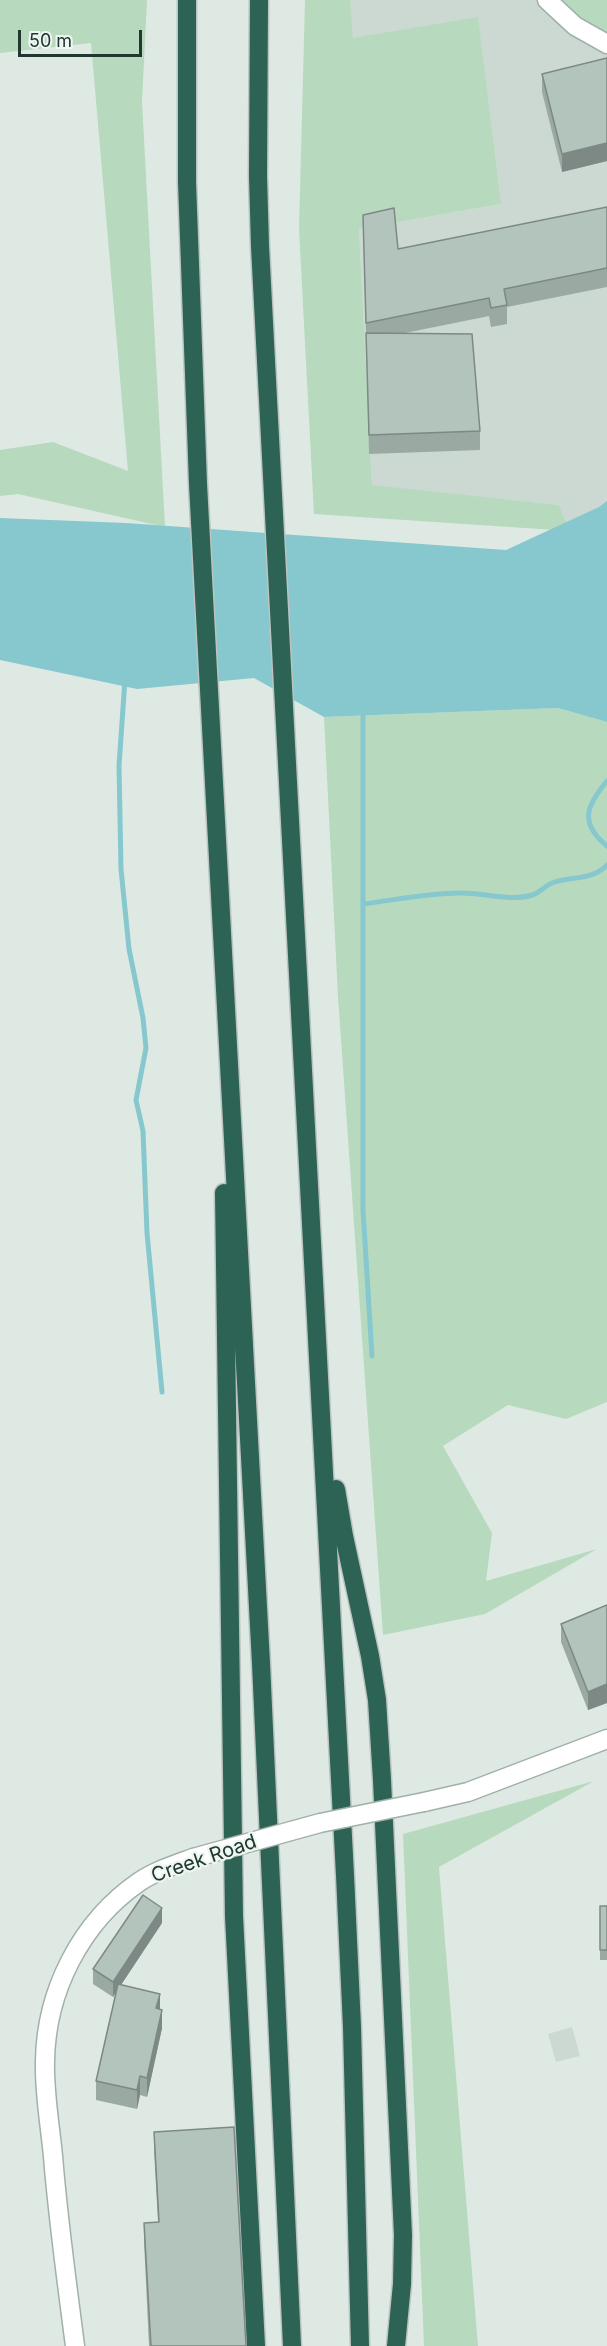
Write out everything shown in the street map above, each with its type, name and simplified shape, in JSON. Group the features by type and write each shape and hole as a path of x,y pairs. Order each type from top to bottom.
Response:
{"highway":[{"path":"187,0 187,182 198,484 261,1663 292,2346"},
{"path":"259,0 258,176 271,480 321,1392 350,1992 360,2346"},
{"path":"221,915 234,1916 256,2346"},
{"path":"321,1392 344,1536 370,1656 378,1711 402,2214 403,2261 396,2346"}],"street":[{"path":"547,0 575,26 607,44"},
{"name":"Creek Road","path":"75,2346 57,2202 45,2079 46,2046 57,1991 73,1956 92,1924 140,1882 154,1873 193,1858 309,1826 468,1792 607,1739"}],"shaded area":[{"path":"350,0 560,0 607,45 607,512 570,531 559,505 372,486 359,229 501,204 352,38"},
{"path":"572,2027 580,2056 556,2062 548,2034"}],"green space":[{"path":"0,0 147,0 142,102 165,527 18,494 0,496 0,450 53,442 128,471 91,43 0,53"},
{"path":"305,0 350,0 353,38 478,17 501,204 359,229 372,485 559,505 570,531 314,514 299,229"},
{"path":"560,0 607,0 607,45"},
{"path":"558,708 607,722 607,1402 566,1419 508,1405 443,1446 492,1533 486,1581 597,1549 485,1614 383,1635 338,997 324,717"},
{"path":"594,1781 439,1867 478,2346 424,2346 403,1834"}],"water":[{"path":"607,501 607,722 558,708 324,717 254,678 137,689 0,660 0,518 126,523 506,550 599,507"}],"building":[{"path":"607,58 607,143 562,154 542,74"},
{"path":"607,207 607,268 504,289 507,305 491,308 489,298 366,323 363,215 394,208 398,249"},
{"path":"366,333 472,334 480,431 369,435"},
{"path":"607,1605 607,1684 588,1692 561,1624"},
{"path":"143,1895 162,1908 113,1982 93,1969"},
{"path":"600,1906 607,1906 607,1950 600,1950"},
{"path":"118,1984 160,1994 156,2008 162,2010 147,2078 140,2076 137,2090 96,2081"},
{"path":"234,2127 246,2346 151,2346 144,2223 159,2222 154,2132"}],"waterway":[{"path":"125,679 119,766 121,869 129,949 143,1018 146,1048 136,1100 143,1131 147,1233 162,1392"},
{"path":"363,710 363,1210 372,1356"},
{"path":"607,781 594,798 589,814 592,830 607,846"},
{"path":"363,904 447,893 523,897 535,894 552,883 595,874 607,865"}]}
